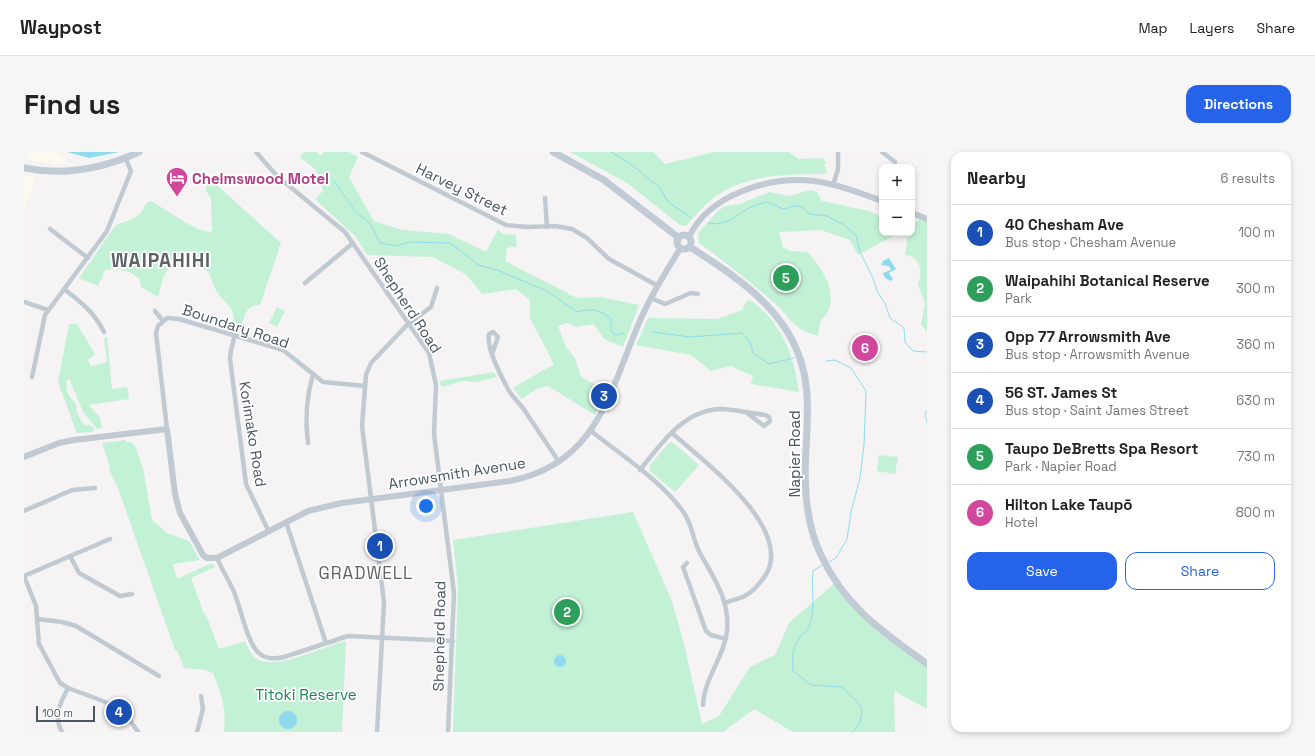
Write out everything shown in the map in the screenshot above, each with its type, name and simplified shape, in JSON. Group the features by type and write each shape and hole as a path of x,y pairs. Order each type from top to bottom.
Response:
{"main road":[{"path":"24,168 47,171 78,171 126,159 139,152"},
{"path":"553,152 608,183 679,238"},
{"path":"683,235 689,237 692,241 690,247 685,250 680,249 677,242 679,238 683,235"},
{"name":"Napier Road","path":"690,247 742,282 761,298 787,329 798,354 806,384 807,406 805,490 810,525 820,554 836,584 859,611 873,624 927,664"}],"street":[{"name":"Shepherd Road","path":"256,152 268,166 340,228 353,243 429,353 433,368 436,396 434,434 454,593 448,732"},
{"name":"Harvey Street","path":"362,152 495,221 516,227 564,226 578,231 609,259 658,286"},
{"path":"833,185 839,165 838,152"},
{"path":"882,152 894,162"},
{"path":"32,377 43,319 48,310 88,258 111,223 131,172 126,159"},
{"path":"689,237 698,223 714,207 734,195 791,180 814,181 833,185 879,199"},
{"path":"545,198 547,227"},
{"path":"915,214 927,219"},
{"path":"50,229 88,258"},
{"path":"304,284 353,243"},
{"name":"Arrowsmith Avenue","path":"217,558 286,522 318,508 371,499 520,479 542,471 559,462 577,448 591,431 603,410 651,298 680,249"},
{"path":"378,732 382,638 382,586 362,426 366,375 371,363 409,324 431,308 437,288"},
{"path":"64,289 89,308 97,318 104,332"},
{"path":"651,298 665,304 691,293 698,294"},
{"path":"24,302 48,310"},
{"name":"Boundary Road","path":"155,311 162,321"},
{"name":"Boundary Road","path":"167,429 156,333 158,326 167,318 179,319 286,352 319,380 329,383 365,386"},
{"name":"Korimako Road","path":"236,336 231,350 230,359 244,474 249,494 269,532"},
{"path":"492,354 510,392 524,409 559,462"},
{"path":"308,443 306,431 310,384 313,374"},
{"path":"640,470 687,419 707,411 721,409 746,412 765,415 769,417 770,421 764,426 746,412"},
{"path":"24,457 66,442 167,429 175,494 180,513 203,555 207,558 217,558 235,593 252,642 259,653 264,656 277,659 348,636 453,641"},
{"path":"591,431 672,498 685,514 699,552 717,580 725,603 728,621 726,639 719,659 706,685 703,705"},
{"path":"672,434 739,493 753,511 768,541 771,561 769,568 760,584 744,596 725,603"},
{"path":"24,511 72,490 95,488"},
{"path":"286,522 326,642"},
{"path":"110,539 24,576 36,606 37,637 42,652 54,674 60,682 68,688 112,705 127,716 138,732"},
{"path":"70,556 80,574 120,596 132,594"},
{"path":"683,566 706,631 712,635 726,639"},
{"path":"37,619 62,622 76,626 159,676"},
{"path":"62,732 58,724 58,710 68,688"},
{"path":"197,732 202,720 203,709 201,696"}],"shaded area":[{"path":"24,152 58,152 68,164 52,164 24,159"},
{"path":"24,175 36,177 24,211"}],"green space":[{"path":"304,152 316,152 321,156 324,152 349,152 358,157 349,177 374,221 402,230 449,234 486,252 498,229 502,234 516,235 517,246 507,248 505,261 577,298 601,297 639,305 623,347 604,339 594,324 576,327 567,323 558,326 566,347 575,358 581,377 605,390 595,415 548,386 538,388 522,399 513,388 554,364 530,318 530,300 516,289 482,294 467,275 433,257 367,255 356,237 315,199 323,191 316,170 300,157"},
{"path":"570,152 653,152 665,164 714,152 789,152 799,159 823,158 826,162 824,165 827,170 825,174 781,175 751,180 737,185 723,191 711,200 686,226 680,225 627,183"},
{"path":"209,178 281,243 260,305 251,307 246,312 240,327 238,328 235,324 231,309 219,295 208,273 202,267 186,265 172,267 165,274 158,297 141,287 140,279 123,270 105,270 98,286 79,278 116,225 133,219 140,214 146,204 150,201 191,225 207,231 212,231 211,198 206,191 207,179"},
{"path":"810,190 817,192 822,201 869,211 879,216 879,236 893,236 858,255 850,240 821,230 779,232 783,247 790,251 808,252 823,273 830,288 830,304 826,314 821,320 818,336 808,333 795,325 778,306 699,243 698,233 718,211 725,206 740,204 769,192 790,196"},
{"path":"923,217 927,218 927,332 921,324 925,303 918,285 920,280 919,266 914,258 905,255 908,236 915,236 915,223"},
{"path":"748,299 769,317 784,340 794,365 799,392 751,384 753,376 731,366 711,371 691,355 636,345 648,318 717,319 742,310"},
{"path":"277,307 285,311 277,327 269,323"},
{"path":"69,324 77,324 95,354 88,360 91,366 107,362 104,338 107,337 112,389 127,387 129,399 89,405 100,418 102,428 97,429 83,412 70,380 67,380 67,391 76,404 77,413 83,424 92,426 94,429 92,432 77,433 58,382"},
{"path":"494,372 497,377 477,382 463,381 441,387 440,381"},
{"name":"Titoki Reserve","path":"126,440 126,442 131,442 135,446 143,468 152,520 167,533 189,541 200,560 173,564 177,579 212,563 215,567 191,578 219,649 245,641 255,658 266,662 276,662 288,660 346,641 342,732 224,732 225,717 223,702 213,673 205,670 184,668 177,650 175,650 119,491 109,469 110,467 102,443"},
{"path":"672,442 699,465 675,492 650,471 650,465 669,443"},
{"path":"879,455 898,457 895,474 877,471"},
{"path":"633,512 672,601 684,644 702,724 719,716 750,667 775,655 789,623 835,583 848,600 927,664 927,709 894,691 895,732 793,732 754,709 723,732 453,732 458,586 453,540"}],"water":[{"path":"67,152 119,152 89,158"},
{"path":"889,258 896,269 889,273 893,279 891,281 885,278 883,273 891,270 889,266 881,265 883,261"},
{"path":"562,655 565,656 565,666 558,667 555,666 554,659 555,656"},
{"path":"288,711 294,714 297,720 294,726 288,729 282,726 279,720 282,714"}],"waterway":[{"path":"611,152 631,164 660,188 668,202 690,217"},
{"path":"334,181 355,211 370,223 380,243 397,246 409,242 450,243 479,265 500,271 549,292 577,312 595,310 603,313 611,319 611,331 616,335 624,333"},
{"path":"708,223 715,224 726,222 751,207 766,202 784,209 792,206 798,206 809,214 827,216 844,225 856,235 860,252 873,278 878,293 885,303 890,318 904,328 905,342 913,351 927,352"},
{"path":"652,332 690,337 742,333 750,342 753,353 769,364 794,358"},
{"path":"826,361 835,360 851,368 866,391 864,445 860,478 851,512 847,539 836,558 829,562"},
{"path":"927,410 925,413 927,423"},
{"path":"822,565 813,571 813,606 811,620 809,627 796,642 793,654 793,671 811,685 841,687 856,700 862,710 860,722 853,732"}],"place":[{"name":"Chelmswood Motel","path":"177,198"},
{"name":"Taupo DeBretts Spa Resort","path":"786,278"},
{"name":"Hilton Lake Taupō","path":"865,348"},
{"name":"Opp 77 Arrowsmith Ave","path":"604,396"},
{"name":"40 Chesham Ave","path":"380,546"},
{"name":"Waipahihi Botanical Reserve","path":"567,612"},
{"name":"56 ST. James St","path":"119,712"}],"district":[{"name":"WAIPAHIHI","path":"161,260"},
{"name":"GRADWELL","path":"366,573"}]}
